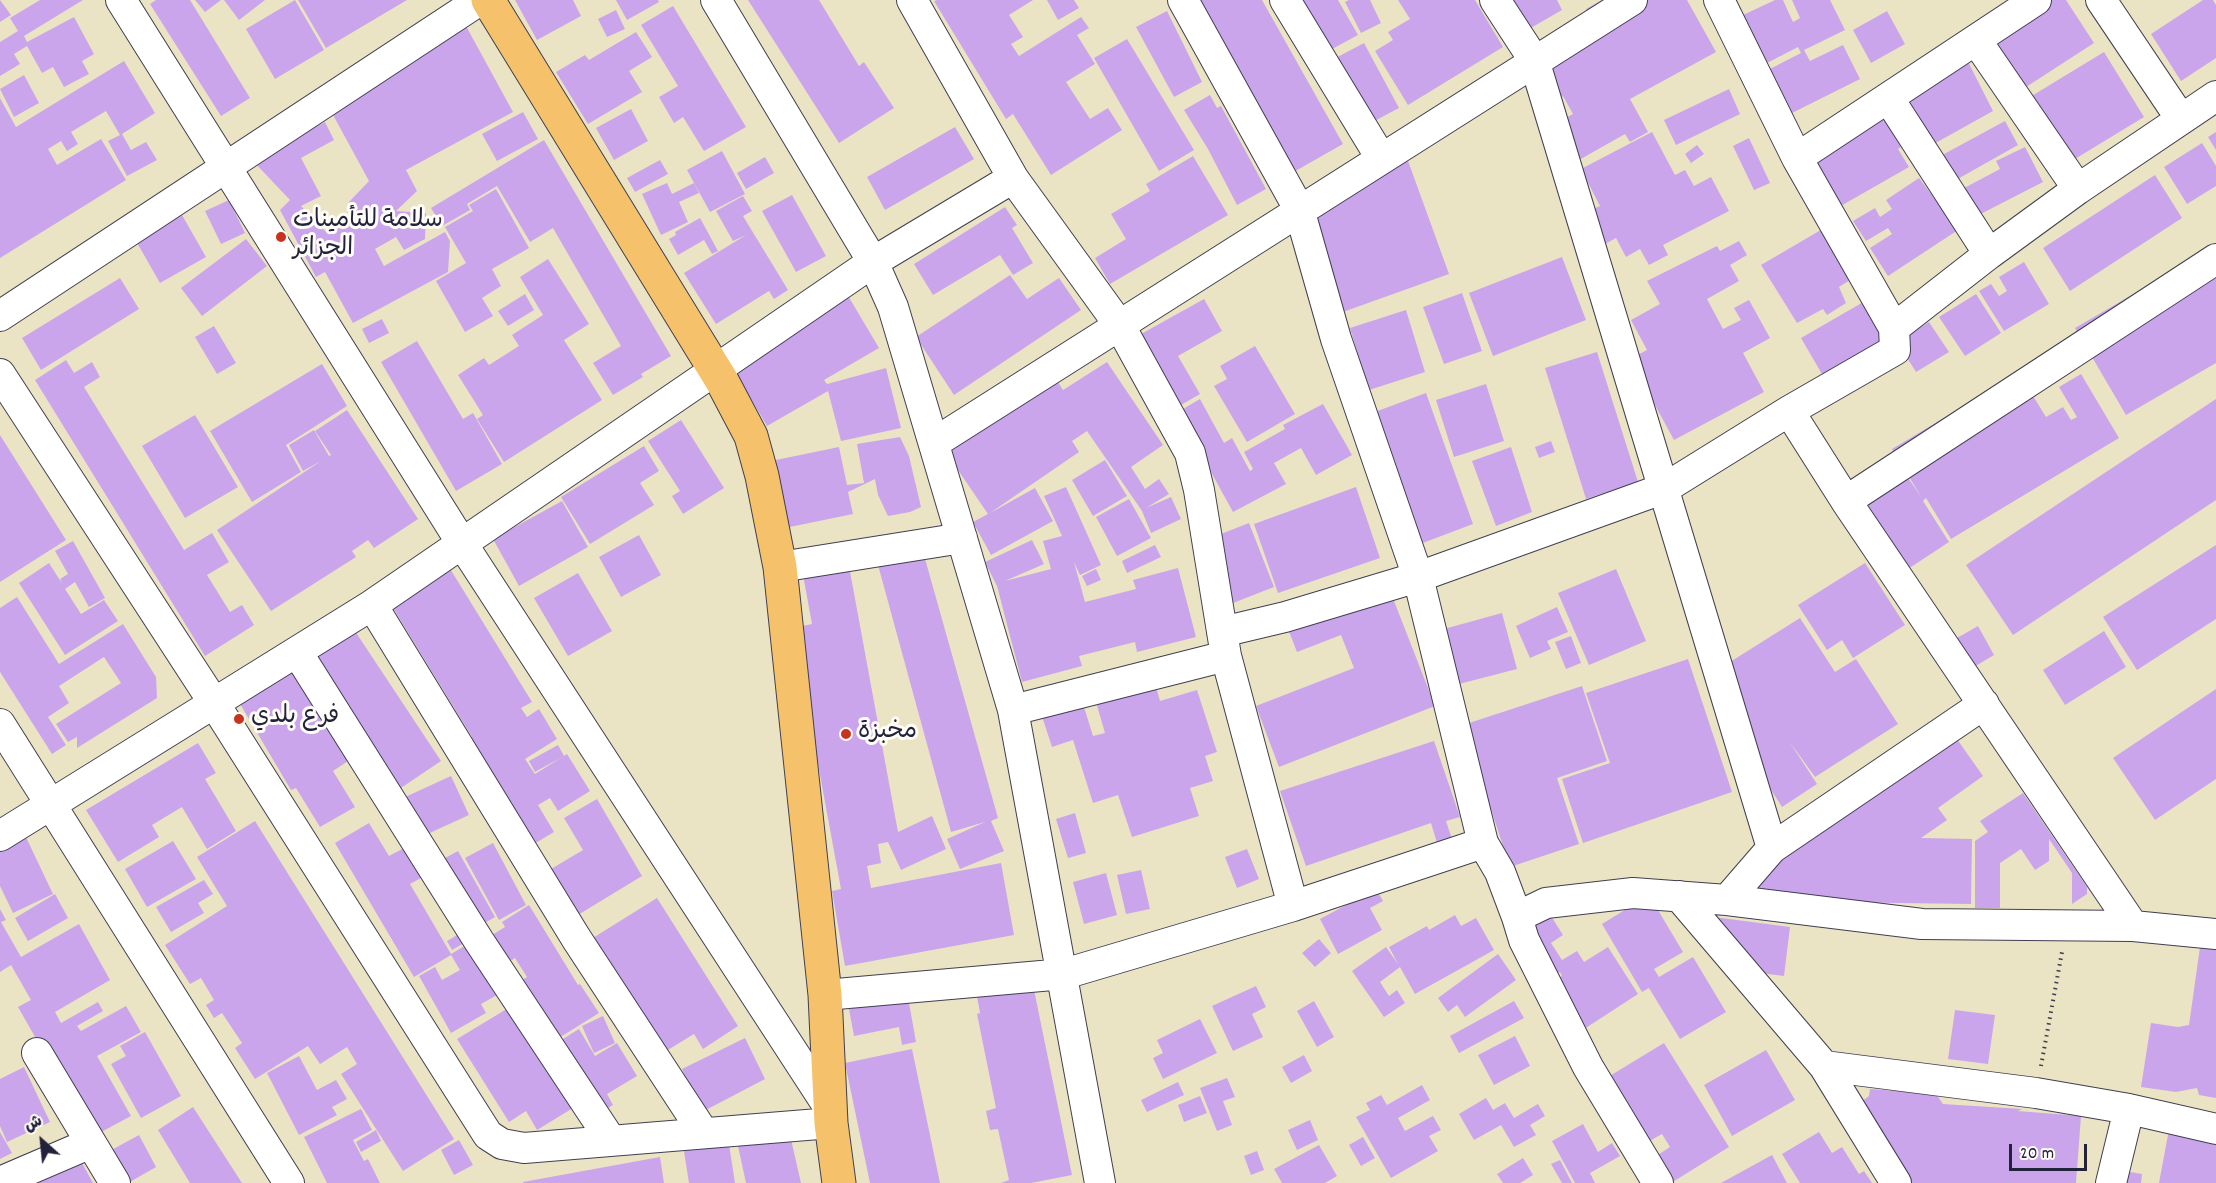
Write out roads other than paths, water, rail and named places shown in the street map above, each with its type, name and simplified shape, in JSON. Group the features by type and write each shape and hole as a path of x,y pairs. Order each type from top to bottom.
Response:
{"main road":[{"path":"488,0 715,370 751,436 762,476 780,567 825,995 830,1116 839,1183"}],"street":[{"path":"0,374 214,703 488,1135 502,1144 524,1148 703,1132 830,1116 463,545 121,0"},
{"path":"0,316 480,0"},
{"path":"716,0 873,262 893,307 1013,710 1064,974 1100,1183"},
{"path":"912,0 1013,178 1120,326 1190,453 1199,490 1224,644 1293,906"},
{"path":"1285,0 1381,158"},
{"path":"1495,0 1534,60 1772,848"},
{"path":"934,443 1120,326 1299,209 1632,0"},
{"path":"1013,710 1224,644 1285,617 1418,577 1665,488 1789,411 1895,350 1894,328 1797,158 1719,0"},
{"path":"1797,158 2036,0"},
{"path":"2101,0 2181,119"},
{"path":"1191,2 1299,209 1336,339 1418,577 1483,843 1500,872 1524,940 1588,1067 1658,1183"},
{"path":"1976,40 2078,189"},
{"path":"1894,328 2078,189 2216,96"},
{"path":"1889,99 1989,254"},
{"path":"0,836 54,805 372,605 463,545 873,262 1013,178"},
{"path":"1846,501 2216,259"},
{"path":"1789,411 1846,501 2133,926"},
{"path":"780,567 962,538"},
{"path":"372,605 576,938 703,1132"},
{"path":"297,652 479,941 610,1139"},
{"path":"1727,900 1772,848 1984,704"},
{"path":"0,724 54,805 290,1183"},
{"path":"825,995 1064,974 1293,906 1483,843"},
{"path":"1517,917 1546,903 1633,893 1727,900 1922,924 2133,926 2216,934"},
{"path":"1679,896 1824,1066 1896,1183"},
{"path":"37,1053 115,1183"},
{"path":"1824,1066 2036,1093 2129,1109 2216,1129"},
{"path":"2111,1183 2129,1109"},
{"path":"3,1179 92,1143"}],"place":[{"name":"سلامة للتأمينات الجزائر","path":"281,237"},
{"name":"فرع بلدي","path":"239,719"},
{"name":"مخبزة","path":"846,734"}]}
